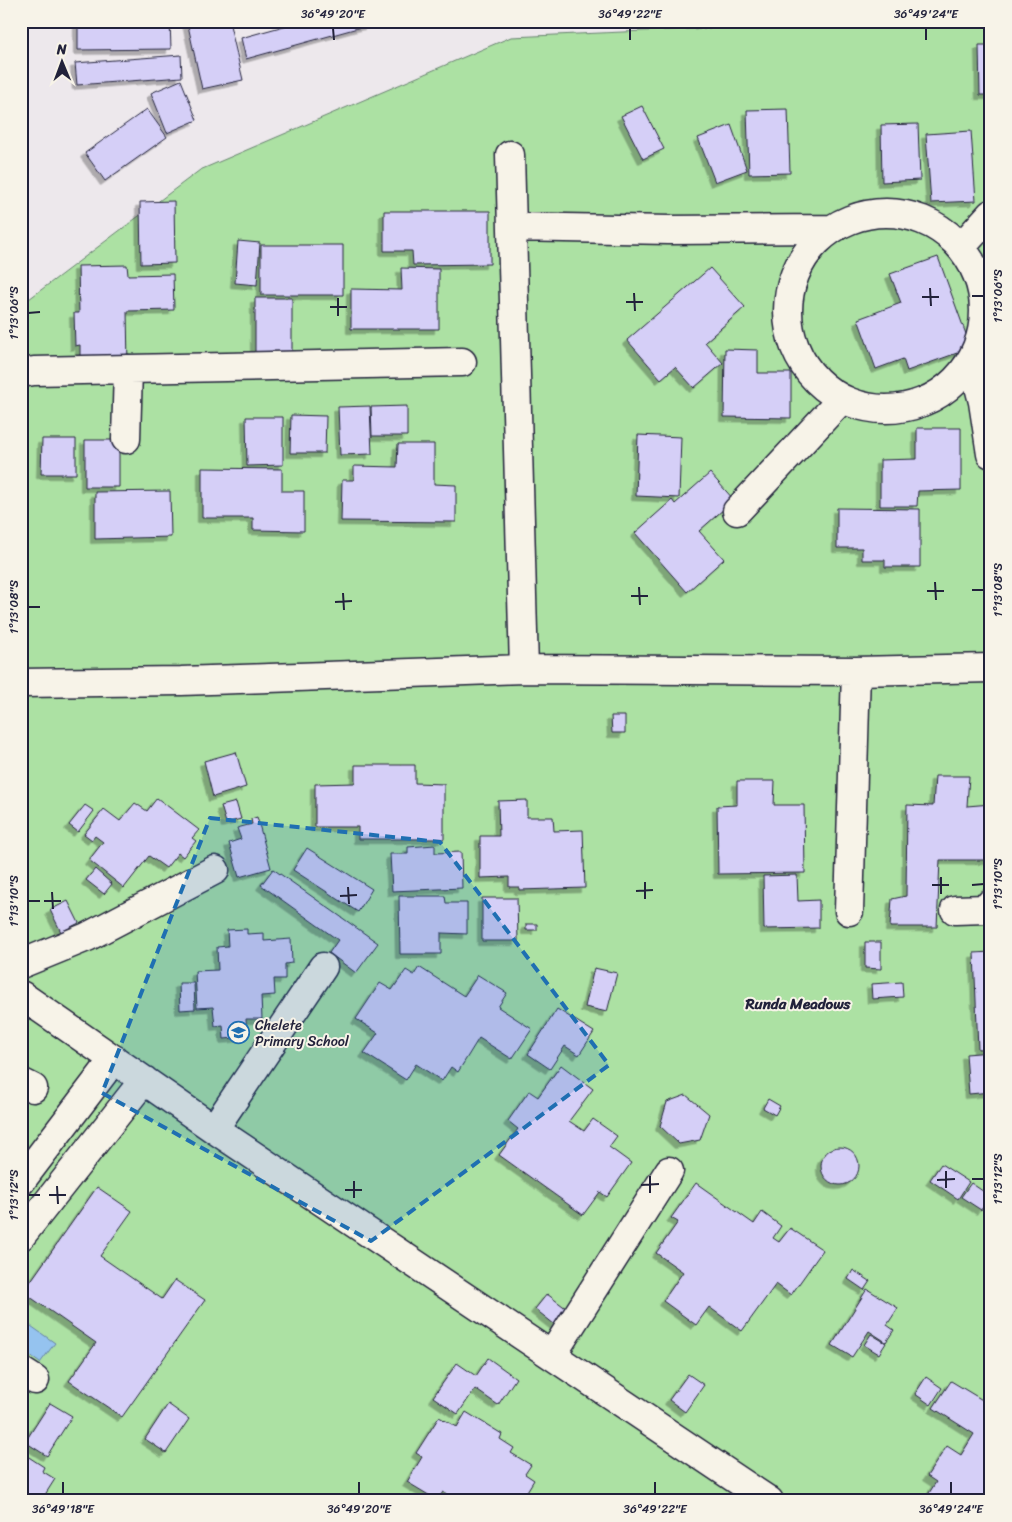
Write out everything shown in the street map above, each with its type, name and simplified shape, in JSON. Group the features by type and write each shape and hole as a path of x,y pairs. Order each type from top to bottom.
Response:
{"street":[{"path":"510,155 524,669"},
{"path":"513,227 669,230 830,229 865,215 903,214 938,227 962,246 972,259 981,286 984,323 972,359 943,392 901,408 856,406 840,401 818,384 793,347 786,304 800,261 830,229"},
{"path":"962,246 991,214"},
{"path":"972,359 983,402 991,454"},
{"path":"21,373 34,371 462,362"},
{"path":"126,439 128,369"},
{"path":"737,512 840,401"},
{"path":"21,683 180,681 524,669 856,671 991,668"},
{"path":"849,911 856,671"},
{"path":"21,964 87,937 215,870"},
{"path":"955,910 986,909 991,903"},
{"path":"214,1129 323,967"},
{"path":"21,995 214,1129 769,1501"},
{"path":"21,1182 114,1059"},
{"path":"21,1236 144,1080"},
{"path":"552,1355 669,1171"}],"highlighted area":[{"path":"210,818 440,842 609,1065 371,1241 102,1093"}],"green space":[{"path":"869,21 991,21 991,1501 21,1501 21,305 200,170 511,37"}],"water":[{"path":"21,1319 55,1343 40,1363 21,1349"}],"building":[{"path":"78,21 170,21 171,49 78,50"},
{"path":"187,21 229,21 243,80 202,89"},
{"path":"302,21 383,21 246,59 241,38"},
{"path":"979,45 991,45 991,95 980,95"},
{"path":"181,55 182,77 77,85 75,63"},
{"path":"181,80 197,120 167,133 151,93"},
{"path":"642,106 664,149 643,159 621,116"},
{"path":"147,109 167,137 105,181 85,153"},
{"path":"788,109 790,173 749,174 747,110"},
{"path":"918,124 920,180 882,182 881,125"},
{"path":"731,125 747,170 715,182 698,138"},
{"path":"971,131 976,201 931,203 926,134"},
{"path":"174,201 175,263 141,264 140,202"},
{"path":"384,211 490,211 490,264 413,265 412,251 384,251"},
{"path":"238,241 260,243 257,285 235,283"},
{"path":"261,245 343,245 343,295 261,295"},
{"path":"938,257 971,348 907,371 903,359 876,369 858,319 901,303 890,274"},
{"path":"127,265 128,275 173,274 174,310 127,311 128,365 80,366 80,345 75,346 74,313 79,313 78,266"},
{"path":"401,268 439,269 439,329 351,329 351,289 402,290"},
{"path":"710,268 745,307 705,342 723,363 694,388 675,367 661,379 627,340"},
{"path":"255,298 292,298 292,356 255,356"},
{"path":"725,349 758,350 758,373 791,373 791,418 724,417"},
{"path":"370,406 372,454 340,455 338,407"},
{"path":"407,406 407,436 372,436 371,407"},
{"path":"291,415 326,416 325,453 290,453"},
{"path":"246,417 283,417 283,465 247,466"},
{"path":"917,428 961,428 961,490 918,491 917,506 880,506 880,460 917,459"},
{"path":"638,435 681,437 679,498 636,496"},
{"path":"42,439 76,439 76,474 41,474"},
{"path":"85,440 119,440 119,487 85,487"},
{"path":"398,444 434,444 434,484 456,485 456,522 341,521 342,480 354,480 354,466 397,467"},
{"path":"202,468 282,469 282,491 304,491 304,531 253,530 253,518 202,518"},
{"path":"710,473 734,500 699,531 724,559 687,592 635,533 672,500 675,504"},
{"path":"170,491 171,537 95,539 95,492"},
{"path":"837,508 920,509 920,567 885,567 885,560 862,560 862,548 837,548"},
{"path":"611,716 625,716 625,733 612,733"},
{"path":"236,752 246,787 213,797 204,761"},
{"path":"355,765 415,765 415,783 444,784 444,839 358,839 358,827 315,827 315,784 355,783"},
{"path":"935,776 969,776 967,806 991,804 991,860 940,860 937,927 890,927 892,899 906,896 907,805 933,806"},
{"path":"737,781 775,781 774,805 804,805 805,873 718,874 717,806 737,805"},
{"path":"157,798 199,830 192,838 196,841 183,857 178,853 166,868 149,856 124,888 89,860 103,842 95,836 92,840 84,834 104,809 120,821 135,803 147,811"},
{"path":"527,800 527,817 553,817 554,831 583,830 585,888 519,890 519,887 509,887 509,877 480,878 480,836 499,836 498,801"},
{"path":"236,802 241,819 226,823 221,806"},
{"path":"85,805 94,811 78,832 69,825"},
{"path":"257,817 271,868 239,877 229,843 241,839 237,828 252,824 251,819"},
{"path":"435,845 435,853 461,852 462,888 392,891 390,854 408,854 408,847"},
{"path":"307,848 372,889 358,912 293,870"},
{"path":"95,869 112,884 104,894 86,880"},
{"path":"273,869 378,943 356,973 329,953 338,940 261,885"},
{"path":"797,875 798,901 819,900 819,928 764,929 763,876"},
{"path":"399,896 445,896 446,903 467,903 467,934 441,933 441,954 400,954"},
{"path":"482,898 517,898 518,941 482,941"},
{"path":"68,901 79,923 61,932 50,910"},
{"path":"526,924 537,924 537,930 526,930"},
{"path":"247,929 247,934 264,933 264,941 291,939 292,963 285,964 285,979 274,979 275,995 261,996 262,1019 246,1019 247,1037 224,1039 223,1025 215,1026 213,1007 197,1008 195,971 218,970 217,947 228,946 227,930"},
{"path":"865,942 881,942 881,969 865,968"},
{"path":"991,952 991,1048 978,1049 974,953"},
{"path":"419,967 464,996 478,975 507,993 498,1007 532,1029 512,1059 479,1038 458,1072 451,1067 442,1081 416,1064 406,1080 364,1053 378,1033 356,1019 380,983 392,990 406,970 414,975"},
{"path":"594,968 617,973 607,1012 585,1007"},
{"path":"902,982 903,997 872,999 871,984"},
{"path":"179,983 194,983 195,1009 180,1010"},
{"path":"557,1009 594,1032 579,1055 565,1046 550,1069 528,1054"},
{"path":"991,1052 991,1092 969,1094 966,1054"},
{"path":"561,1065 593,1089 569,1121 584,1131 593,1119 617,1136 609,1147 631,1163 607,1197 600,1192 583,1215 499,1155 518,1129 508,1121 529,1091 538,1097"},
{"path":"686,1095 709,1114 700,1140 679,1144 660,1126 667,1102"},
{"path":"768,1099 780,1106 775,1115 763,1108"},
{"path":"840,1147 854,1152 859,1166 854,1180 840,1185 826,1180 821,1166 826,1152"},
{"path":"941,1164 969,1182 958,1199 930,1180"},
{"path":"696,1183 754,1224 762,1212 781,1226 773,1238 779,1242 790,1228 823,1250 791,1295 776,1284 742,1331 709,1307 696,1325 663,1301 683,1272 656,1253 678,1222 671,1218"},
{"path":"971,1183 990,1196 981,1210 961,1197"},
{"path":"97,1187 132,1211 100,1256 162,1299 175,1280 205,1300 122,1417 69,1381 96,1343 23,1292"},
{"path":"853,1270 870,1281 864,1290 848,1279"},
{"path":"867,1289 898,1308 887,1325 894,1330 886,1342 869,1331 852,1357 832,1345"},
{"path":"547,1294 571,1312 559,1328 535,1309"},
{"path":"871,1334 886,1343 879,1354 864,1345"},
{"path":"488,1358 516,1378 498,1405 475,1389 458,1414 433,1397 457,1363 476,1376"},
{"path":"688,1374 704,1385 685,1412 669,1400"},
{"path":"926,1377 942,1388 931,1405 915,1394"},
{"path":"951,1381 989,1404 984,1411 991,1415 991,1501 924,1501 936,1482 927,1476 947,1446 961,1455 974,1434 933,1408"},
{"path":"50,1403 72,1416 47,1456 25,1442"},
{"path":"168,1404 189,1419 166,1453 145,1439"},
{"path":"466,1412 502,1434 500,1439 514,1448 511,1453 531,1465 525,1474 534,1480 521,1501 458,1501 443,1492 437,1500 407,1482 422,1457 416,1453 439,1417 457,1427"},
{"path":"21,1452 44,1467 42,1471 55,1479 41,1501 21,1501"}],"place":[{"name":"Chelete Primary School","path":"239,1033"}],"district":[{"name":"Runda Meadows","path":"798,1004"}]}
